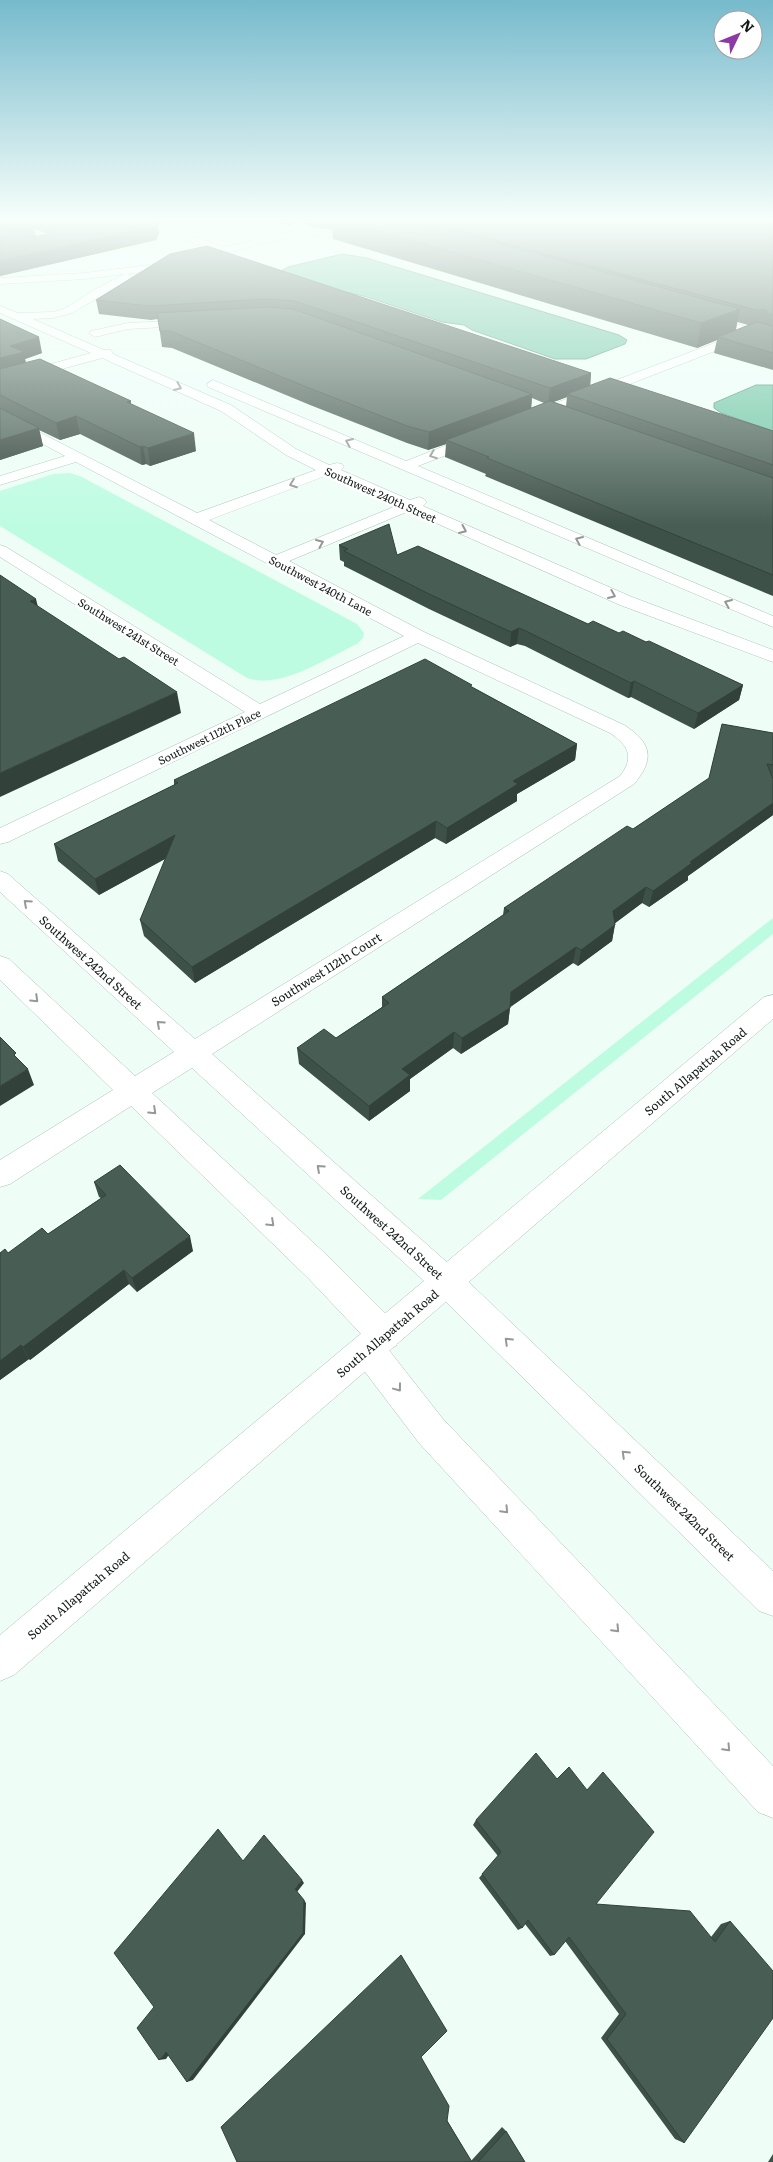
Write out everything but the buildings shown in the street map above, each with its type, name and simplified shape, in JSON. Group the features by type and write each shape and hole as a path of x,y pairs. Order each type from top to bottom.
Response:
{"street":[{"name":"Southwest 240th Street","path":"33,324 226,408 291,452 408,506 626,601 773,656"},
{"path":"0,382 101,354 115,345 91,331 128,326 167,324"},
{"path":"731,324 753,332"},
{"path":"746,324 772,331"},
{"path":"519,422 753,332 772,331"},
{"path":"754,347 772,331"},
{"path":"201,378 773,622"},
{"path":"530,404 571,419"},
{"name":"Southwest 240th Lane","path":"0,416 418,636 618,729 632,740 638,754"},
{"path":"406,466 493,432"},
{"path":"196,519 375,453"},
{"path":"0,481 77,457"},
{"path":"427,475 443,469"},
{"path":"275,561 455,487"},
{"name":"Southwest 241st Street","path":"0,550 259,712"},
{"name":"Southwest 112th Place","path":"0,837 418,636"},
{"name":"Southwest 112th Court","path":"0,1175 627,780 636,770 639,763 638,754"},
{"name":"Southwest 242nd Street","path":"0,879 447,1282 773,1598"},
{"path":"0,965 320,1269 376,1342 431,1431 773,1797"},
{"name":"South Allapattah Road","path":"0,1661 773,1004"}],"shaded area":[{"path":"456,324 583,324 619,335 627,340 625,344 586,359 555,359 472,330 464,325"},
{"path":"756,385 773,385 773,431 721,413 714,408 714,403"},
{"path":"70,473 80,476 357,624 364,633 363,638 357,644 303,671 274,680 260,681 247,678 0,526 0,491 53,474"},
{"path":"773,918 773,934 441,1200 418,1199"}]}
